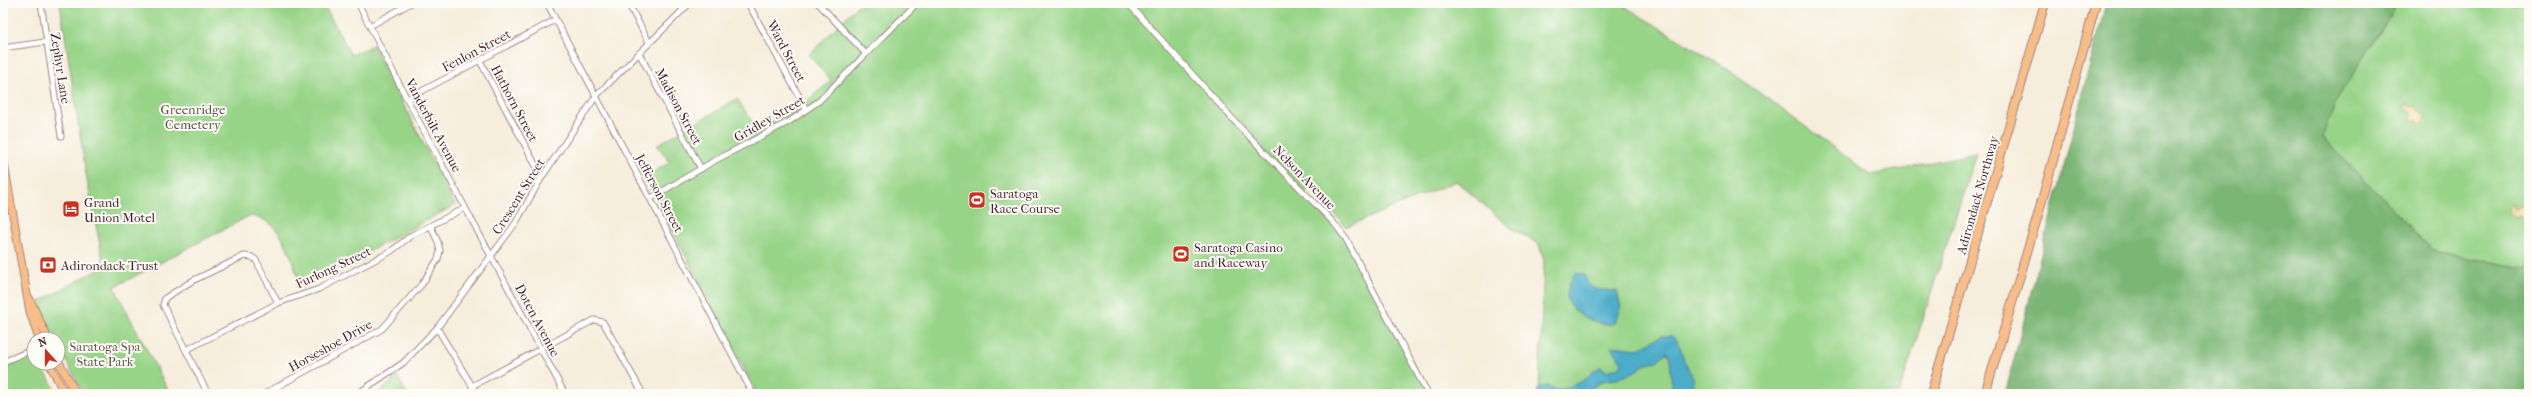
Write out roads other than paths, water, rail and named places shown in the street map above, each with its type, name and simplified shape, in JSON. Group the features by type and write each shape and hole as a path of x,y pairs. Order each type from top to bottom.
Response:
{"highway":[{"name":"Adirondack Northway","path":"1931,394 2045,3"},
{"path":"1985,394 2040,208 2096,3"}],"main road":[{"path":"3,158 26,292 30,312 36,331"},
{"path":"26,292 44,331"},
{"path":"53,371 65,394"},
{"path":"64,371 76,394"}],"street":[{"name":"Zephyr Lane","path":"41,3 45,42 61,136"},
{"name":"Vanderbilt Avenue","path":"358,3 407,99 492,257"},
{"path":"370,26 411,3"},
{"name":"Jefferson Street","path":"547,3 753,394"},
{"path":"628,3 649,42"},
{"name":"Crescent Street","path":"358,394 403,362 437,328 492,257 515,224 542,177 596,96 690,3"},
{"name":"Ward Street","path":"748,3 806,109"},
{"path":"818,3 866,54"},
{"name":"Gridley Street","path":"651,198 700,169 790,121 819,101 917,3"},
{"name":"Nelson Avenue","path":"1128,3 1240,127 1334,223 1346,239 1428,394"},
{"name":"Fenlon Street","path":"407,99 555,20"},
{"path":"3,48 45,42"},
{"name":"Madison Street","path":"639,53 700,169"},
{"name":"Hathorn Street","path":"480,61 542,177"},
{"name":"Furlong Street","path":"186,350 278,303 319,288 390,252 412,235 431,227 465,208"},
{"name":"Horseshoe Drive","path":"264,394 382,329 422,284 438,259 439,246 431,227"},
{"path":"208,394 163,301 170,292 244,256 252,257 264,273 278,303"},
{"name":"Doten Avenue","path":"492,257 565,394"},
{"path":"472,386 588,323 598,320 603,322 643,394"},
{"path":"437,328 477,394"},
{"path":"3,362 26,352"}],"water":[{"path":"1575,273 1584,274 1589,284 1596,289 1617,291 1621,309 1615,323 1603,324 1596,322 1583,316 1572,308 1569,303 1567,291"},
{"path":"1661,336 1672,336 1679,344 1686,365 1694,380 1693,389 1690,394 1672,394 1670,357 1667,352 1656,362 1644,365 1634,372 1617,379 1603,381 1587,391 1569,394 1537,394 1538,388 1548,386 1557,390 1574,385 1584,380 1601,367 1606,371 1620,367 1622,362 1611,346 1638,349"}],"place":[{"name":"Saratoga Race Course","path":"977,200"},
{"name":"Grand Union Motel","path":"71,209"},
{"name":"Saratoga Casino and Raceway","path":"1181,254"},
{"name":"Adirondack Trust","path":"48,265"}],"park label":[{"name":"Greenridge Cemetery","path":"193,116"},
{"name":"Saratoga Spa State Park","path":"105,354"}]}
